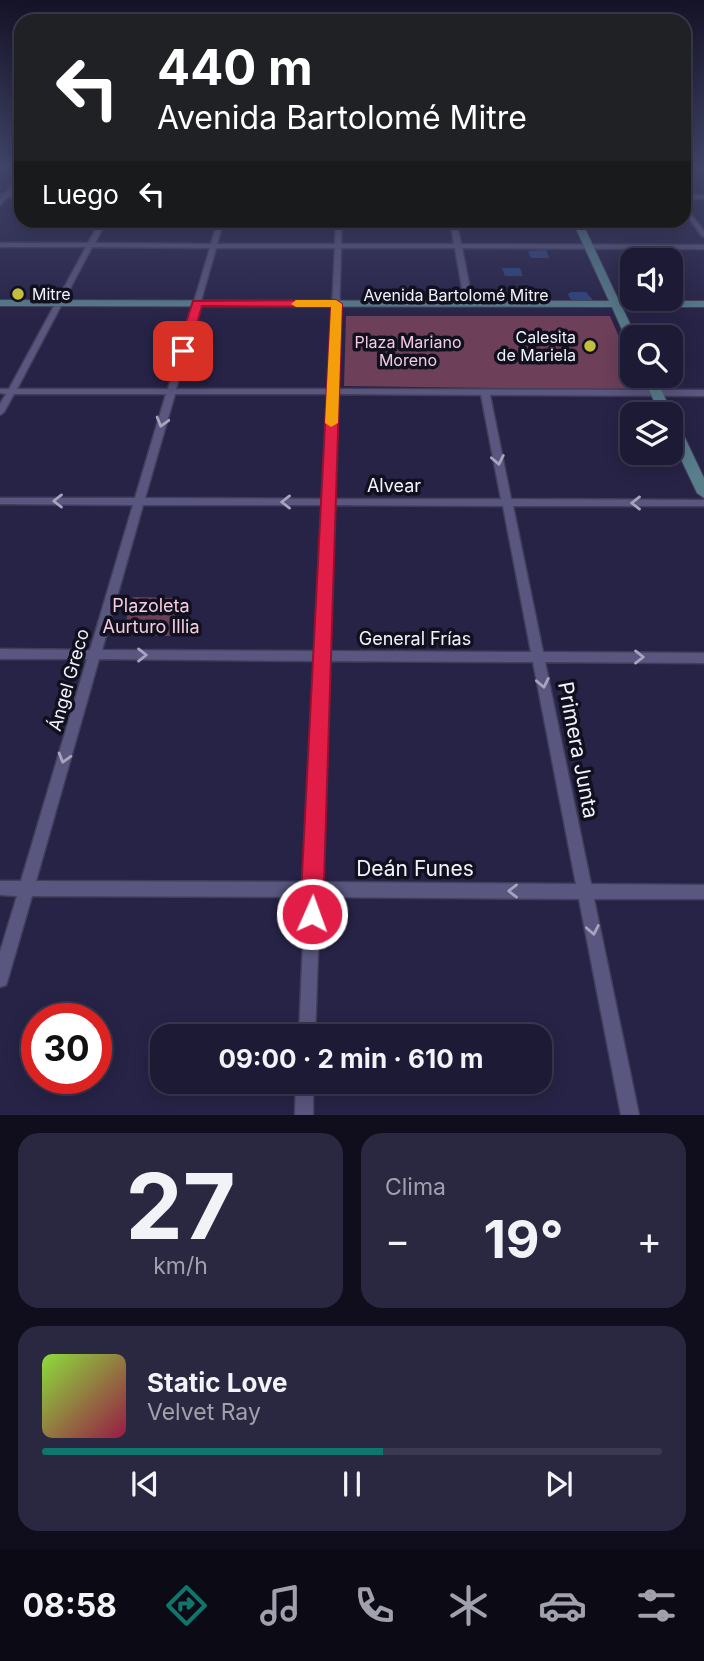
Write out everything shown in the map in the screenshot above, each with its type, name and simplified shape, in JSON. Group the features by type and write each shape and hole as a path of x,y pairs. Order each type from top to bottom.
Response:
{"main road":[{"path":"580,228 625,325"},
{"name":"Avenida Bartolomé Mitre","path":"0,303 57,306 617,308"},
{"path":"617,308 704,304"},
{"name":"Avenida Bartolomé Mitre","path":"0,309 57,306"},
{"path":"617,308 704,311"},
{"path":"655,388 661,402"},
{"path":"683,449 704,493"}],"street":[{"path":"693,219 704,235"},
{"path":"0,412 100,228"},
{"name":"Ángel Greco","path":"0,979 220,228"},
{"path":"307,1024 339,228"},
{"path":"455,228 467,294"},
{"path":"0,245 704,247"},
{"path":"0,391 704,393"},
{"name":"Primera Junta","path":"485,393 630,1115"},
{"name":"Alvear","path":"0,501 704,503"},
{"name":"General Frías","path":"0,654 704,658"},
{"name":"Deán Funes","path":"0,888 704,892"},
{"path":"304,1115 305,1094"}],"green space":[{"name":"Plaza Mariano Moreno","path":"346,316 610,316 620,339 620,388 641,390 344,386"},
{"name":"Plazoleta Aurturo Illia","path":"133,597 179,598 171,636 128,635 123,630"}],"building":[{"path":"546,250 549,258 531,258 528,251"},
{"path":"502,268 520,268 523,276 505,276"},
{"path":"508,287 527,287 531,296 511,296"},
{"path":"586,292 593,300 577,302 570,299 568,294"}],"slow traffic":[{"path":"296,304 336,304 331,423"}],"place":[{"name":"Mitre","path":"18,294"},
{"name":"Calesita de Mariela","path":"590,346"}],"route":[{"path":"183,351 197,303 336,304 312,914"}]}
